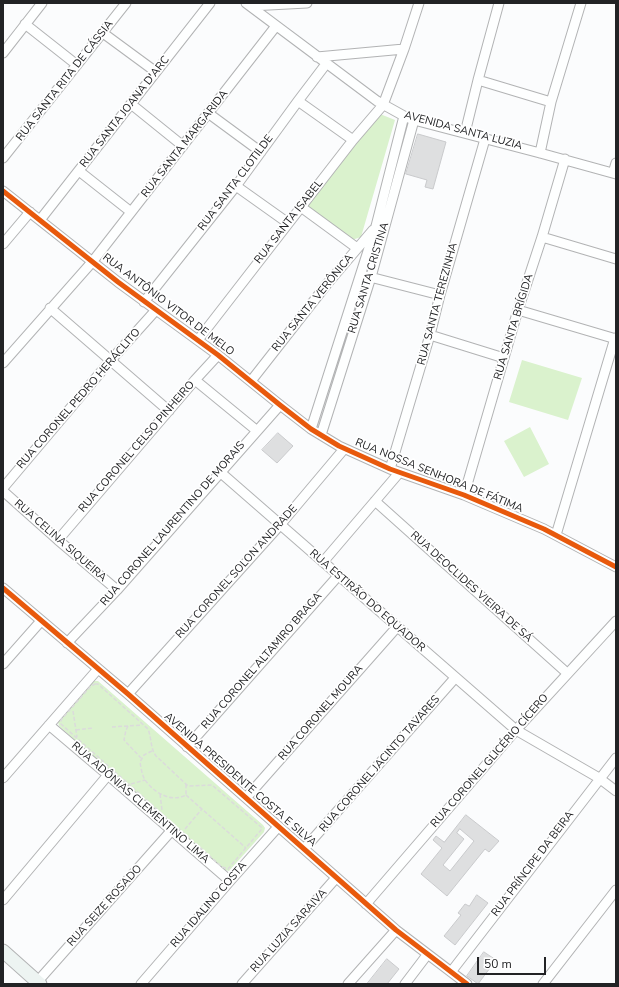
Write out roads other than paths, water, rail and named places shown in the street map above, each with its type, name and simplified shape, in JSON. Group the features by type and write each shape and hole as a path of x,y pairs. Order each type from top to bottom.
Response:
{"street":[{"path":"3,53 42,3"},
{"name":"RUA SANTA RITA DE CÁSSIA","path":"3,158 126,3"},
{"name":"RUA SANTA JOANA D'ARC","path":"40,220 210,3"},
{"path":"248,4 307,3"},
{"path":"383,105 419,3"},
{"path":"465,133 499,3"},
{"path":"540,153 551,102 581,3"},
{"name":"AVENIDA SANTA LUZIA","path":"248,4 326,64 383,105 404,116 485,139 565,159 614,174"},
{"path":"25,24 77,65"},
{"name":"RUA SANTA MARGARIDA","path":"3,362 92,261 276,26"},
{"path":"103,33 156,72"},
{"path":"317,57 404,49"},
{"name":"RUA SANTA CLOTILDE","path":"144,302 236,186 326,64"},
{"path":"478,80 551,102"},
{"path":"298,101 353,140"},
{"path":"131,104 183,146"},
{"name":"RUA SANTA ISABEL","path":"198,340 353,140 383,105"},
{"path":"208,113 261,152"},
{"name":"RUA SANTA CRISTINA","path":"311,429 376,226 404,116"},
{"name":"RUA SANTA CRISTINA","path":"321,435 370,277 414,120"},
{"name":"RUA SANTA TEREZINHA","path":"390,470 430,335 485,139"},
{"name":"RUA SANTA BRÍGIDA","path":"464,495 518,310 542,238 565,159"},
{"path":"614,174 616,163"},
{"path":"79,171 131,212"},
{"path":"236,186 288,223"},
{"name":"RUA ANTÔNIO VITOR DE MELO","path":"3,192 144,302 218,355 280,405 321,435"},
{"path":"301,207 356,248"},
{"path":"3,244 30,212"},
{"name":"RUA SANTA VERÔNICA","path":"251,381 356,248 376,226"},
{"path":"542,238 616,259"},
{"path":"360,274 440,295"},
{"path":"50,308 169,410"},
{"name":"RUA CORONEL PEDRO HERÁCLITO","path":"3,488 111,360 156,310"},
{"path":"518,310 615,338 556,535"},
{"path":"430,335 504,358"},
{"name":"RUA CORONEL CELSO PINHEIRO","path":"58,540 218,355"},
{"path":"195,380 256,430"},
{"name":"RUA CORONEL LAURENTINO DE MORAIS","path":"67,643 117,590 256,430 280,405"},
{"name":"RUA NOSSA SENHORA DE FÁTIMA","path":"321,435 344,449 390,470 464,495 556,535 616,567"},
{"name":"RUA CORONEL SOLON ANDRADE","path":"128,694 280,525 344,449"},
{"name":"RUA ESTIRÃO DO EQUADOR","path":"220,472 516,730 599,778 616,791"},
{"path":"323,562 399,473"},
{"name":"RUA CELINA SIQUEIRA","path":"3,491 117,590"},
{"name":"RUA DEOCLIDES VIEIRA DE SÁ","path":"375,501 567,674"},
{"name":"RUA CORONEL ALTAMIRO BRAGA","path":"187,747 338,576"},
{"name":"AVENIDA PRESIDENTE COSTA E SILVA","path":"3,588 128,694 396,930 467,984"},
{"path":"3,664 41,621"},
{"name":"RUA CORONEL GLICÉRIO CÍCERO","path":"366,904 516,730 616,621"},
{"name":"RUA CORONEL MOURA","path":"246,798 397,627"},
{"path":"3,778 98,669"},
{"name":"RUA CORONEL JACINTO TAVARES","path":"304,849 455,678"},
{"name":"RUA ADÔNIAS CLEMENTINO LIMA","path":"49,725 230,881"},
{"name":"RUA PRÍNCIPE DA BEIRA","path":"451,972 599,778 616,758"},
{"path":"3,900 108,775"},
{"name":"RUA IDALINO COSTA","path":"141,984 278,827"},
{"name":"RUA SEIZE ROSADO","path":"39,983 172,830"},
{"name":"RUA LUZIA SARAIVA","path":"242,984 336,878"},
{"path":"543,984 616,890"},
{"path":"348,984 396,930"},
{"path":"3,951 39,983"},
{"path":"405,984 427,955"}]}
